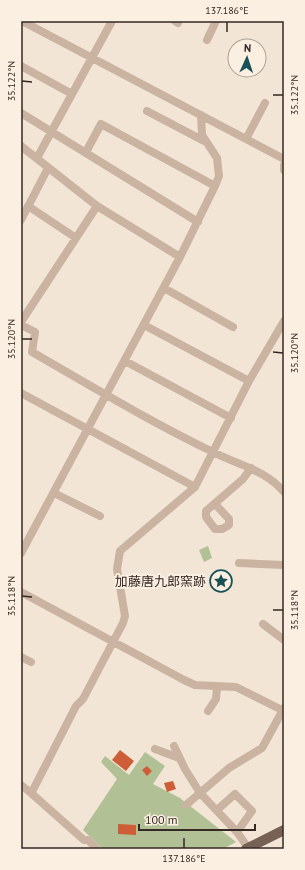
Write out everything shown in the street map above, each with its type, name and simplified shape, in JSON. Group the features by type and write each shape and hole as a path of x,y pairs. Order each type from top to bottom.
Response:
{"main road":[{"path":"248,848 284,830"}],"street":[{"path":"37,158 111,21"},
{"path":"207,40 216,21"},
{"path":"25,22 284,159"},
{"path":"21,66 72,94"},
{"path":"246,139 265,103"},
{"path":"147,111 204,141"},
{"path":"21,113 198,222"},
{"path":"21,553 180,258 215,186 219,176 217,158 204,141 202,135 201,115"},
{"path":"86,152 101,124 215,186"},
{"path":"21,146 97,206 180,258"},
{"path":"284,165 284,170"},
{"path":"21,220 48,168"},
{"path":"28,206 76,238"},
{"path":"97,206 21,323 35,332 32,352 107,395 214,453 251,468 272,480 284,492"},
{"path":"164,288 233,327"},
{"path":"31,793 76,706 82,699 113,642 125,616 117,569 120,551 195,487 214,453 249,382 284,321"},
{"path":"144,325 249,382"},
{"path":"125,361 231,418"},
{"path":"21,393 195,487"},
{"path":"215,504 243,479 251,468"},
{"path":"54,492 100,516"},
{"path":"239,563 284,565"},
{"path":"21,592 195,685 236,687 284,710 262,748 229,768 186,805"},
{"path":"263,624 284,640"},
{"path":"21,657 31,662"},
{"path":"208,711 216,699 217,687"},
{"path":"174,746 179,758 200,793 237,832 248,848"},
{"path":"155,749 179,758"},
{"path":"21,784 84,840 88,840 97,849"},
{"path":"217,810 235,794 252,811 237,832"}],"green space":[{"path":"208,546 212,558 204,562 199,550"},
{"path":"145,752 165,766 153,784 180,798 236,842 223,849 103,849 83,830 117,779 101,762 105,756 129,775"}],"building":[{"path":"120,750 134,761 126,771 112,760"},
{"path":"147,766 152,771 147,776 142,770"},
{"path":"173,781 176,789 167,792 164,783"},
{"path":"118,824 136,825 136,835 118,834"}],"place":[{"name":"加藤唐九郎窯跡","path":"221,581"}]}
